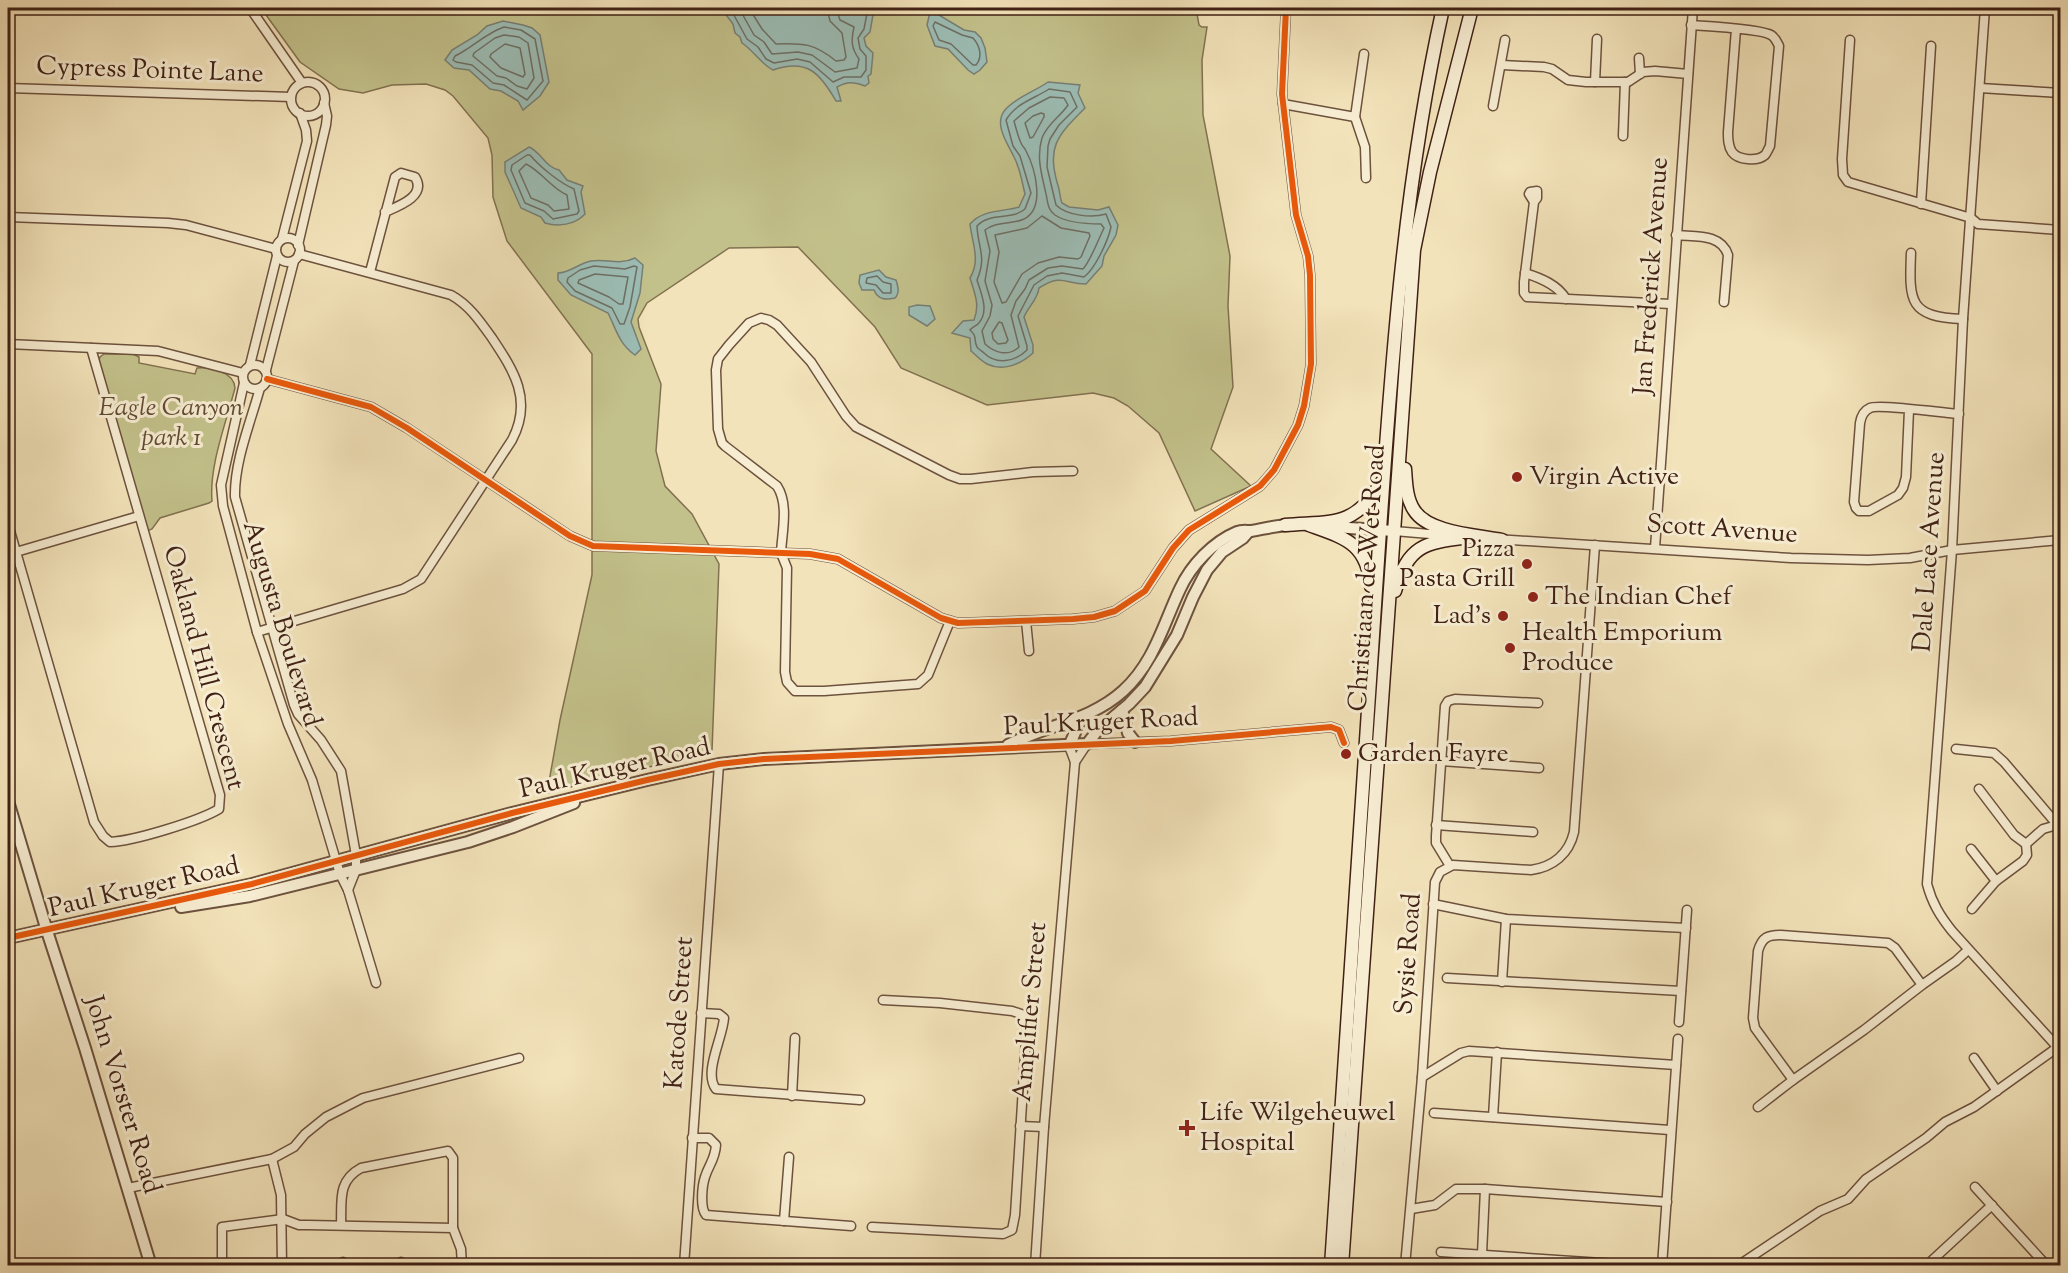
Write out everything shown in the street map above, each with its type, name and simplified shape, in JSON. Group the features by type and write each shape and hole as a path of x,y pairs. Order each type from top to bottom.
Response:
{"main road":[{"name":"Christiaan de Wet Road","path":"1331,1266 1383,479 1408,215 1419,134 1443,8"},
{"name":"Christiaan de Wet Road","path":"1342,1266 1412,268 1418,227 1472,8"},
{"path":"1402,423 1406,485 1414,512 1427,523 1441,528 1502,540"},
{"path":"1285,525 1330,522 1354,514 1368,503 1383,479"},
{"path":"1309,525 1350,541 1363,554 1370,579 1374,611"},
{"path":"1388,611 1401,571 1413,554 1428,545 1471,537"}],"street":[{"path":"250,8 302,83"},
{"path":"250,365 260,366 266,374 371,407 407,428 570,536 593,546 823,555 838,559 950,621 977,624 1094,617 1115,611 1145,591 1173,548 1189,530 1260,486 1286,451 1304,406 1311,364 1309,264 1296,215 1283,104 1286,8"},
{"name":"Jan Frederick Avenue","path":"1655,548 1693,8"},
{"name":"Dale Lace Avenue","path":"1985,8 1963,319 1952,550 1927,884 1937,912 1968,950 2059,1048"},
{"path":"1691,25 1767,33 1774,36 1779,46 1770,146 1766,155 1758,158 1739,157 1733,154 1729,146 1728,132 1736,30"},
{"path":"1595,82 1598,39"},
{"path":"1493,106 1505,40"},
{"path":"1850,40 1842,159 1843,175 1848,182 1971,218 1978,224 2061,230"},
{"path":"1921,204 1931,46"},
{"path":"1364,54 1355,117 1365,147 1366,178"},
{"path":"1639,57 1640,74"},
{"path":"1502,64 1544,67 1552,69 1568,80 1595,82 1625,82 1643,72 1688,74"},
{"path":"1623,136 1625,82"},
{"path":"300,113 307,141 282,239 276,252 250,365 243,373 244,383 253,389 265,384 326,125 324,93 317,85 302,83 291,97 293,106 306,116 317,113 324,103"},
{"name":"Cypress Pointe Lane","path":"8,88 100,89 291,97"},
{"path":"1980,88 2061,93"},
{"path":"1283,104 1355,117"},
{"path":"370,272 385,212 395,177 400,173 415,177 418,188 409,202 385,212"},
{"path":"1534,202 1525,273 1524,293 1527,297 1671,304"},
{"path":"8,217 186,225 276,252 282,261 296,257 370,272 451,295 475,315 513,370 521,398 519,422 512,440 425,574 403,589 257,632"},
{"path":"1676,235 1711,238 1726,250 1728,255 1724,302"},
{"path":"282,239 293,239 298,244"},
{"path":"1911,253 1911,292 1922,311 1930,315 1963,319"},
{"path":"1525,273 1561,291 1566,299"},
{"path":"950,621 928,675 918,684 795,691 786,682 787,568 782,553 781,492 777,486 725,446 719,436 716,370 718,359 729,345 749,323 757,319 769,320 777,325 808,358 846,416 856,427 949,475 970,479 1033,472 1073,471"},
{"path":"8,344 158,351 243,373"},
{"name":"Oakland Hill Crescent","path":"8,524 97,828 110,842 117,842 206,817 219,808 220,795 91,348"},
{"name":"Augusta Boulevard","path":"244,383 221,494 257,632 288,724 312,780 376,982"},
{"name":"Augusta Boulevard","path":"260,388 240,460 235,497 298,714 321,740 341,771 356,855 356,870"},
{"path":"1909,410 1906,477 1903,488 1898,495 1869,511 1859,512 1854,502 1861,417 1864,412 1873,407 1959,414"},
{"path":"16,552 139,516"},
{"name":"Amplifier Street","path":"1005,747 1028,736 1082,717 1107,704 1124,691 1138,675 1155,648 1181,586 1201,559 1226,539 1240,531 1285,525 1380,530"},
{"name":"Scott Avenue","path":"1380,530 1791,558 1868,560 1910,558 1952,550 2061,540"},
{"name":"Amplifier Street","path":"1075,762 1098,730 1145,687 1156,671 1177,635 1207,570 1222,552 1250,531"},
{"name":"Sysie Road","path":"1406,1266 1437,876 1450,866 1537,869 1554,862 1571,843 1574,832 1595,545"},
{"path":"1026,621 1029,651"},
{"path":"1450,866 1437,843 1436,825 1444,711 1448,701 1455,699 1538,703"},
{"path":"1122,710 1128,733 1135,742"},
{"path":"1070,746 1082,717"},
{"name":"Paul Kruger Road","path":"8,945 252,884 512,813 719,764 764,759 1171,741 1331,727 1339,730 1344,743"},
{"name":"Amplifier Street","path":"1035,1266 1044,1127 1075,762 1070,746"},
{"path":"1956,749 1994,753 2059,826"},
{"path":"1440,761 1539,768"},
{"name":"Katode Street","path":"684,1266 719,764"},
{"path":"1972,909 1996,881 2023,861 2027,855 2026,844 2014,835 1979,789"},
{"name":"Paul Kruger Road","path":"8,938 48,934 194,904 250,896 340,874 468,842 513,827 602,791"},
{"name":"John Vorster Road","path":"8,801 151,1266"},
{"path":"1436,825 1533,832"},
{"path":"2026,844 2043,829 2059,826"},
{"path":"1971,849 1996,881"},
{"path":"348,890 356,870"},
{"path":"1433,904 1506,919 1686,928"},
{"path":"1679,1022 1687,910"},
{"path":"1502,982 1506,919"},
{"path":"1793,1080 1757,1032 1754,1023 1758,951 1765,938 1781,935 1888,943 1895,948 1922,985"},
{"path":"1758,1107 1864,1030 1968,950"},
{"path":"1447,978 1681,991"},
{"path":"872,1227 1009,1233 1015,1215 1028,1024 1024,1015 1012,1011 940,1003 883,1000"},
{"path":"701,1013 719,1014 724,1018 722,1037 714,1054 712,1082 714,1088 719,1091 860,1100"},
{"path":"792,1096 795,1038"},
{"path":"1662,1266 1678,1039"},
{"path":"1742,1263 1820,1211 1848,1199 1866,1179 1945,1122 1974,1107 2059,1048"},
{"path":"1422,1077 1461,1053 1476,1051 1676,1065"},
{"path":"1493,1117 1497,1052"},
{"path":"128,1188 272,1159 294,1147 305,1134 326,1117 356,1101 519,1058"},
{"path":"1974,1058 1997,1091"},
{"path":"1434,1113 1670,1130"},
{"path":"1020,1126 1044,1127"},
{"path":"692,1138 710,1138 716,1146 714,1159 705,1179 703,1208 705,1214 851,1226"},
{"path":"341,1226 343,1185 352,1173 361,1168 448,1150 453,1158 453,1228 461,1249 462,1266"},
{"path":"784,1221 789,1157"},
{"path":"272,1159 281,1195 282,1266"},
{"path":"1975,1187 2047,1266"},
{"path":"1411,1209 1435,1205 1456,1189 1667,1202"},
{"path":"1482,1254 1485,1189"},
{"path":"1926,1266 1992,1205"},
{"path":"222,1265 222,1227 283,1219 299,1225 453,1228"},
{"path":"1441,1252 1647,1266"}],"green space":[{"path":"261,8 1196,8 1199,25 1207,27 1202,60 1203,115 1230,256 1228,306 1233,387 1211,449 1251,486 1195,511 1159,433 1128,406 1114,398 1093,393 987,405 901,368 875,327 798,247 729,248 647,303 638,319 661,384 656,451 665,486 692,514 719,564 712,751 547,793 560,720 592,575 592,354 507,241 493,197 492,155 488,138 453,96 445,90 426,84 392,85 363,93 339,89 300,62"},
{"name":"Eagle Canyon park 1","path":"104,354 133,354 139,357 139,363 195,374 197,368 209,368 231,378 235,388 213,473 212,501 160,518 152,529 147,531 98,363"}],"water":[{"path":"721,8 848,8 852,12 856,8 874,9 870,32 864,38 866,46 873,53 871,74 868,76 869,83 865,86 848,83 837,87 841,101 836,101 824,83 811,70 795,66 773,70 742,43 740,37 735,33 733,24"},
{"path":"930,12 934,12 964,30 975,32 981,38 987,62 980,70 974,74 948,49 935,46 927,25"},
{"path":"503,21 532,28 540,35 549,82 540,96 523,110 518,101 501,91 490,89 469,70 454,68 445,60 452,50 487,26"},
{"path":"1048,82 1080,85 1078,93 1085,108 1067,127 1056,144 1055,175 1062,203 1069,207 1098,210 1109,207 1118,225 1102,266 1086,284 1059,280 1039,288 1037,296 1024,317 1033,345 1033,353 1011,366 993,366 985,363 971,351 970,338 952,333 963,321 974,320 977,309 970,278 975,265 975,251 970,224 987,213 1019,207 1025,194 1018,166 1003,134 1000,121 1005,110 1014,102"},
{"path":"529,147 550,166 559,170 567,180 583,186 581,192 585,214 581,218 561,225 550,224 521,208 505,172 505,162"},
{"path":"635,258 643,265 640,293 631,322 641,349 635,355 622,341 608,313 571,295 558,280 558,273 591,261 618,262"},
{"path":"879,270 886,277 896,280 898,292 895,298 883,298 878,296 874,290 862,290 859,283 860,275"},
{"path":"930,306 935,319 927,326 909,315 909,307"}],"cycle path":[{"path":"267,379 371,407 407,428 570,536 593,546 810,554 838,559 941,618 958,623 1073,619 1094,617 1115,611 1145,591 1173,548 1189,530 1260,486 1274,470 1298,425 1304,406 1311,364 1310,275 1308,256 1296,215 1282,94 1286,8"},
{"path":"8,938 252,884 512,813 719,764 764,759 1171,741 1331,727 1339,730 1344,743"}],"place":[{"name":"Virgin Active","path":"1517,477"},
{"name":"Pizza Pasta Grill","path":"1527,564"},
{"name":"The Indian Chef","path":"1533,597"},
{"name":"Lad's","path":"1503,616"},
{"name":"Health Emporium Produce","path":"1510,648"},
{"name":"Garden Fayre","path":"1346,754"},
{"name":"Life Wilgeheuwel Hospital","path":"1187,1128"}]}
